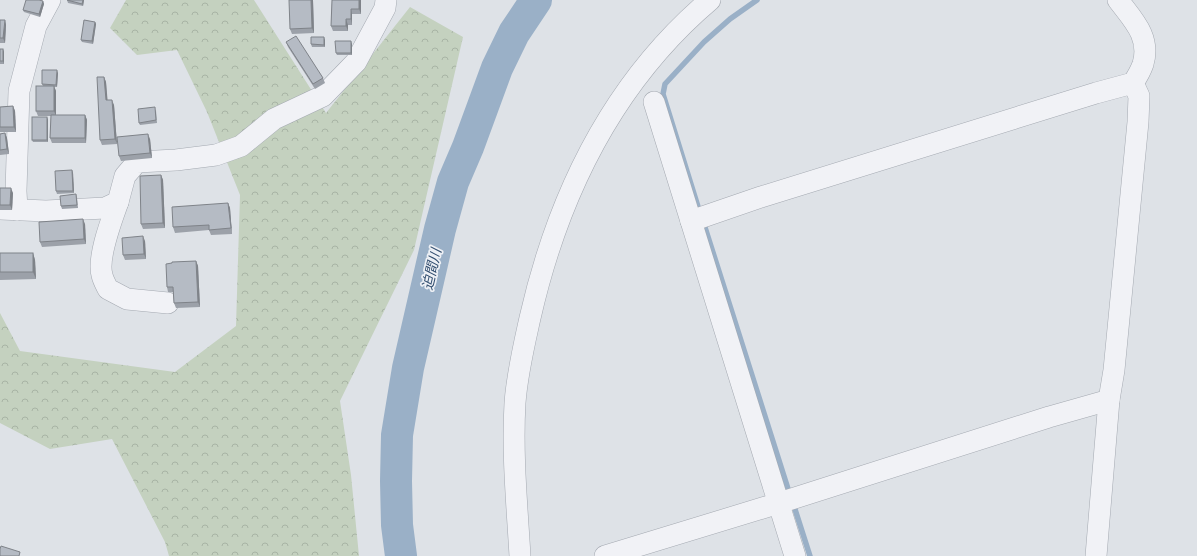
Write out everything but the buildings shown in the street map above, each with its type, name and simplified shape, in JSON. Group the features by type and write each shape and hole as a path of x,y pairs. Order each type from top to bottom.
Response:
{"street":[{"path":"50,0 36,26 19,91 16,191 9,210 46,211 105,208 118,202"},
{"path":"168,303 127,298 108,289 101,274 102,259 108,231 125,176 137,162 176,160 216,155 241,146 274,118 323,96 356,62 385,8 386,0"},
{"path":"520,556 514,428 515,401 526,335 550,247 576,177 599,134 626,91 660,48 680,27 710,0"},
{"path":"1096,556 1109,400 1114,370 1138,122 1139,96 1134,84 1143,65 1145,52 1145,42 1140,31 1118,0"},
{"path":"691,221 761,197 1096,93 1134,84"},
{"path":"654,102 795,556"},
{"path":"605,556 779,504 956,446 1109,400"}],"green space":[{"path":"126,0 254,0 326,113 410,7 463,37 414,250 340,401 351,475 359,556 169,556 165,542 112,439 50,449 0,423 0,313 20,351 175,372 236,326 240,195 207,112 177,50 137,55 110,28"}],"waterway":[{"name":"迫間川","path":"401,556 397,525 397,435 408,368 440,229 453,182 468,147 497,68 514,33 536,0"},
{"path":"700,213 663,94 665,84 704,42 730,19 757,0"},
{"path":"703,221 790,495"},
{"path":"793,503 810,556"}]}
